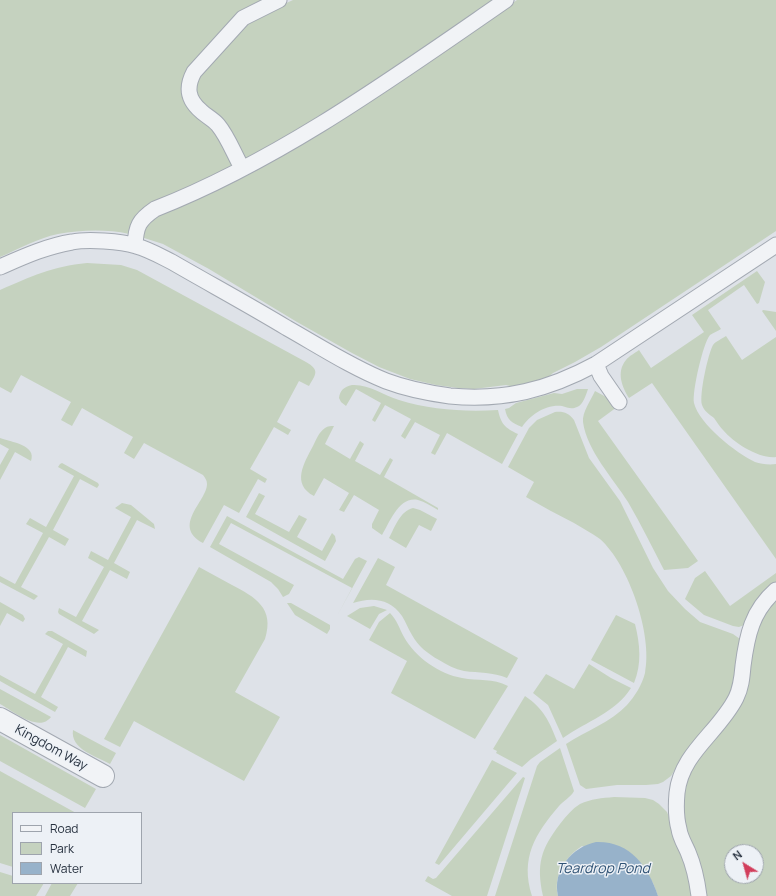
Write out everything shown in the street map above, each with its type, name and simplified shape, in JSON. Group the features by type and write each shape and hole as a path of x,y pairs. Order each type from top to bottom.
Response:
{"street":[{"name":"Kingdom Way","path":"0,719 103,776"}],"lane":[{"path":"242,168 223,132 217,124 193,102 189,92 189,82 194,72 243,18 279,0"},
{"path":"135,245 137,230 144,216 154,209 170,203 242,168 289,143 419,60 506,0"},
{"path":"0,267 39,251 74,241 93,241 135,245 172,262 345,361 386,381 433,394 466,397 491,397 535,390 565,380 596,364 776,245"},
{"path":"596,364 601,376 619,402"},
{"path":"699,896 694,869 679,830 677,806 678,784 687,763 731,707 740,689 746,640 755,616 766,599 776,590"}],"green space":[{"path":"0,0 270,0 187,81 236,164 162,199 129,234 111,231 94,231 58,234 36,241 0,257"},
{"path":"293,0 494,0 371,83 244,161 194,97 197,75 243,23"},
{"path":"517,0 776,0 776,231 601,347 553,373 546,379 514,387 506,385 474,389 436,385 410,379 379,367 297,322 209,269 163,244 141,237 149,221 461,40"},
{"path":"87,263 121,265 137,270 306,362 315,370 315,375 309,386 299,381 277,422 291,430 288,435 274,427 250,469 267,479 265,483 258,479 239,513 224,505 203,543 194,536 190,529 190,521 206,491 207,483 203,475 144,443 134,459 124,453 133,437 82,408 72,426 61,420 71,402 21,375 11,393 0,387 0,290 52,269"},
{"path":"757,271 765,282 759,303 757,304 744,285 708,310 721,329 710,335 704,347 696,379 694,403 697,411 710,429 738,452 755,462 776,464 776,559 652,383 629,398 621,379 621,369 626,360 639,350 651,368 704,332 692,315"},
{"path":"762,311 776,312 776,331"},
{"path":"726,336 742,360 776,337 776,457 769,457 755,453 740,445 728,435 714,418 705,411 702,405 701,400 703,384 711,350 717,341"},
{"path":"352,385 364,386 393,398 423,406 473,411 498,410 504,425 518,434 502,464 447,433 435,455 431,453 440,435 415,422 405,439 401,436 411,419 385,405 375,422 372,420 381,403 356,389 346,406 341,402 339,398 341,391"},
{"path":"577,389 588,389 584,400 575,408 556,406 544,409 529,418 522,427 510,421 507,416 505,409 516,403 554,393 562,394"},
{"path":"595,391 608,398 617,407 598,421 698,561 688,568 664,570 628,502 595,454 585,433 583,418 585,410"},
{"path":"555,412 566,413 574,420 589,458 620,501 653,568 668,591 700,622 733,634 740,639 736,678 729,698 679,763 671,776 658,784 617,785 586,789 580,785 566,744 614,716 627,705 642,682 647,657 642,621 636,602 629,583 611,551 594,535 526,497 534,482 508,467 529,428 537,420"},
{"path":"334,426 325,444 350,459 360,441 364,444 355,461 380,475 390,458 393,460 384,477 438,508 438,510 418,500 405,502 396,511 382,535 372,528 372,524 379,510 354,495 344,512 339,510 349,493 324,478 314,496 307,491 303,486 301,479 303,466 321,432 327,427"},
{"path":"0,438 22,445 30,451 32,456 31,461 15,452 0,480 0,465 9,449 0,444"},
{"path":"62,463 98,483 99,485 97,488 80,479 53,530 69,539 65,546 49,537 21,587 38,596 34,600 0,582 0,576 15,584 43,533 26,524 30,518 46,527 74,476 58,467"},
{"path":"259,493 265,496 255,514 289,532 299,515 307,519 297,537 322,551 332,533 335,536 336,541 325,561 246,517"},
{"path":"122,503 131,505 154,524 155,529 137,520 114,563 130,572 127,579 110,570 82,621 99,630 94,634 58,612 59,608 76,617 104,567 88,558 91,551 108,560 131,517 115,508"},
{"path":"413,508 437,519 431,531 419,525 406,548 389,538 401,516"},
{"path":"227,516 343,579 355,559 359,557 367,561 337,616 352,588 231,523 219,544 294,585 289,594 283,597 271,582 210,547"},
{"path":"378,558 395,567 386,585 518,658 507,678 491,674 464,671 454,668 435,658 417,643 402,616 397,610 386,602 380,600 367,600 353,603"},
{"path":"199,567 240,589 255,599 265,611 267,619 265,639 235,692 280,717 244,781 134,721 120,747 104,739"},
{"path":"705,571 730,606 776,573 776,582 765,592 744,625 739,627 704,615 685,599 695,578"},
{"path":"776,597 776,896 705,896 692,846 683,821 684,785 696,760 715,736 758,624"},
{"path":"0,602 23,615 25,619 23,622 7,613 0,626"},
{"path":"287,603 291,603 330,625 330,629 327,634 295,615"},
{"path":"374,606 387,610 379,614 370,629 347,616 360,608"},
{"path":"390,613 414,651 436,669 453,676 497,682 508,686 475,739 391,693 407,661 369,640 379,622"},
{"path":"616,615 635,624 638,639 639,661 637,676 634,683 591,660"},
{"path":"48,631 52,631 87,651 86,657 68,647 41,697 58,707 55,712 0,681 0,675 35,694 63,644 45,634"},
{"path":"589,664 611,678 631,688 617,704 609,710 563,738 548,705 533,693 546,674 574,689"},
{"path":"0,689 51,717 40,723 26,719 0,704"},
{"path":"525,696 537,706 545,716 557,741 522,767 496,753 497,751 493,749"},
{"path":"73,730 116,753 110,764 91,755 80,747 73,737"},
{"path":"0,735 96,789 85,808 0,761"},
{"path":"560,748 574,791 550,816 532,847 528,870 532,896 495,896 537,766 540,762"},
{"path":"492,760 517,773 439,865 435,863"},
{"path":"0,771 74,812 12,812 12,867 0,863"},
{"path":"523,777 525,778 487,896 452,896 425,881 428,876 433,879 436,878"},
{"path":"601,798 645,798 653,800 667,812 688,865 694,896 658,896 653,883 641,863 582,846 570,856 559,874 557,881 558,896 543,896 540,866 544,849 548,841 567,815 580,804"},
{"path":"0,872 12,876 12,884 43,884 36,896 0,896"},
{"path":"51,884 77,884 70,896 45,896"}],"water":[{"name":"Teardrop Pond","path":"596,842 619,846 636,857 649,875 658,896 558,896 558,877 566,861 579,849"}]}
